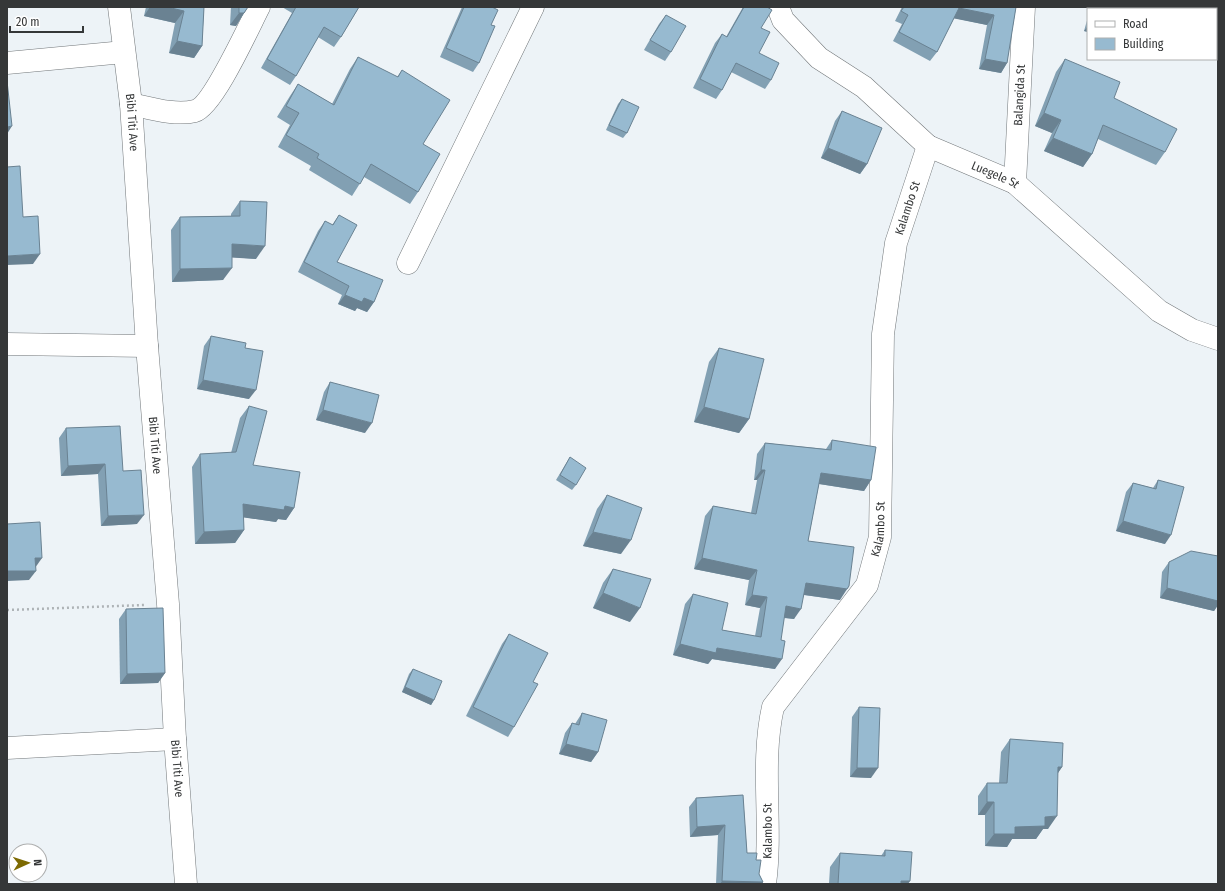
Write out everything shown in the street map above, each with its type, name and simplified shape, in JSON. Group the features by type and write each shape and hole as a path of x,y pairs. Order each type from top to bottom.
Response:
{"street":[{"name":"Bibi Titi Ave","path":"119,7 131,104 147,346 168,604 175,739 186,884"},
{"path":"131,104 181,113 196,111 210,97 259,7"},
{"path":"408,263 533,7"},
{"name":"Luegele St","path":"778,7 783,20 819,58 864,87 928,146 1015,183 1159,311 1192,330 1218,339"},
{"name":"Balangida St","path":"1015,183 1024,7"},
{"path":"7,63 124,52"},
{"name":"Kalambo St","path":"765,884 768,861 766,751 768,730 773,707 868,585 880,537 883,334 896,243 928,146"},
{"path":"7,344 147,346"},
{"path":"7,748 175,739"}],"path":[{"path":"7,610 168,604"}],"building":[{"path":"167,7 204,7 202,46 177,41 184,11"},
{"path":"239,7 248,7 244,13 239,13"},
{"path":"296,7 359,7 341,37 324,27 296,76 267,59"},
{"path":"464,7 492,7 498,10 491,25 495,26 479,63 446,48"},
{"path":"744,7 767,7 772,10 761,28 770,32 759,53 779,63 771,80 736,63 722,90 700,79 722,34 727,37"},
{"path":"904,7 1016,7 1007,63 985,59 994,15 959,8 937,52 899,32 908,15 901,11"},
{"path":"1094,7 1119,7 1119,8"},
{"path":"666,15 686,26 671,52 650,40"},
{"path":"358,57 398,77 402,70 450,100 423,144 440,154 418,192 371,164 360,184 317,158 319,154 286,135 299,113 286,106 298,84 334,105"},
{"path":"1065,59 1120,82 1114,98 1177,129 1165,152 1103,125 1092,154 1053,138 1061,120 1044,113"},
{"path":"7,81 12,126 7,127"},
{"path":"622,99 639,107 627,133 609,125"},
{"path":"842,111 882,128 867,164 828,148"},
{"path":"20,166 23,217 38,216 40,254 7,256 7,167"},
{"path":"240,201 267,202 265,246 232,244 232,268 180,269 180,217 240,216"},
{"path":"339,215 357,225 337,262 383,280 374,302 364,298 362,302 345,295 349,286 304,262 325,221 333,225"},
{"path":"211,336 246,343 245,348 263,351 256,390 203,380"},
{"path":"719,348 764,359 749,419 704,407"},
{"path":"330,382 379,395 372,423 323,410"},
{"path":"249,406 267,411 253,465 300,472 294,508 285,506 284,510 243,504 244,530 204,532 200,454 236,452"},
{"path":"120,426 123,471 141,470 144,515 108,516 105,464 68,466 66,428"},
{"path":"832,440 876,447 871,480 821,473 808,541 854,547 849,586 847,589 806,583 801,609 786,606 781,640 785,641 782,659 717,648 716,653 680,644 693,594 728,603 722,630 761,637 767,597 752,595 757,570 702,558 713,506 756,514 765,470 761,470 765,443 831,450"},
{"path":"570,457 586,468 576,485 560,475"},
{"path":"1158,480 1184,487 1171,535 1123,521 1133,483 1156,489"},
{"path":"607,495 642,508 631,540 593,532"},
{"path":"40,522 42,558 35,558 36,571 7,571 7,524"},
{"path":"1191,551 1218,556 1218,601 1167,588 1169,562"},
{"path":"613,569 651,579 640,608 603,593"},
{"path":"163,608 165,673 127,674 126,609"},
{"path":"509,634 548,653 533,682 538,684 514,727 473,707"},
{"path":"413,669 442,681 434,700 405,687"},
{"path":"859,707 880,708 878,768 857,768"},
{"path":"582,713 607,720 598,752 566,744 572,723 579,725"},
{"path":"1010,739 1063,743 1062,767 1058,767 1057,816 1045,817 1045,826 1015,827 1015,834 994,834 994,802 987,802 987,783 1007,783"},
{"path":"743,795 747,853 757,853 756,860 761,860 759,874 763,882 722,881 725,825 697,827 696,798"},
{"path":"885,850 912,852 910,881 901,881 901,884 838,884 840,853 885,856"}]}
